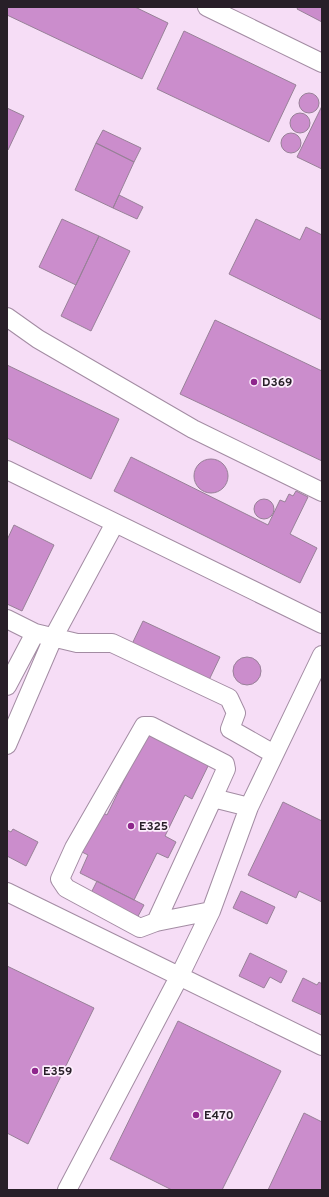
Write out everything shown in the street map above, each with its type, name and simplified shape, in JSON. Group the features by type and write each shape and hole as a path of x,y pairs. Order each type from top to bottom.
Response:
{"street":[{"path":"207,7 322,63"},
{"path":"7,318 38,339 193,429 322,492"},
{"path":"7,470 322,624"},
{"path":"7,745 53,638 115,523"},
{"path":"7,619 35,633 53,638 77,643 112,643 229,698 236,713 230,728 274,754"},
{"path":"7,686 35,633"},
{"path":"67,1190 179,977 211,911 249,807 322,655"},
{"path":"156,922 226,769 225,764 151,726 144,726 74,848 60,880 66,888 140,928 156,922 211,911"},
{"path":"213,798 249,807"},
{"path":"7,892 322,1046"}],"building":[{"path":"7,7 135,7 168,23 142,79 7,15"},
{"path":"298,7 322,7 322,22 297,9"},
{"path":"184,31 296,85 269,142 157,89"},
{"path":"305,93 313,93 319,99 319,107 313,113 305,113 299,107 299,99"},
{"path":"322,106 322,169 297,157"},
{"path":"7,108 24,116 8,150 7,149"},
{"path":"296,113 304,113 310,119 310,127 304,133 296,133 290,127 290,119"},
{"path":"103,130 141,148 134,162 96,143"},
{"path":"287,133 295,133 301,139 301,147 295,153 287,153 281,147 281,139"},
{"path":"96,143 134,162 113,208 75,190"},
{"path":"119,195 143,207 137,219 113,208"},
{"path":"62,219 99,236 76,285 39,267"},
{"path":"256,219 300,240 306,227 322,235 322,320 229,274"},
{"path":"99,236 130,251 91,331 61,316"},
{"name":"D369","path":"215,320 322,371 322,461 180,394"},
{"path":"7,365 119,419 91,479 7,438"},
{"path":"131,457 268,525 280,500 285,502 289,494 293,496 296,491 308,497 290,534 317,548 300,583 114,491"},
{"path":"214,459 223,464 227,469 227,483 223,488 218,492 208,493 204,492 195,483 194,473 195,469 204,460"},
{"path":"264,499 271,502 274,509 271,516 264,519 257,516 254,509 257,502"},
{"path":"14,525 54,545 22,611 7,604 7,540"},
{"path":"143,621 220,657 209,680 132,644"},
{"path":"247,657 257,661 261,671 257,681 247,685 237,681 233,671 237,661"},
{"name":"E325","path":"147,733 209,764 192,799 185,795 165,836 176,842 168,858 157,853 134,900 80,873 88,855 80,851 99,811 107,815"},
{"path":"283,802 322,821 322,902 299,891 296,898 248,875"},
{"path":"13,829 38,842 26,866 7,856 7,830 11,832"},
{"path":"97,881 144,905 136,920 89,897"},
{"path":"241,891 275,907 267,924 233,908"},
{"path":"250,953 287,971 281,983 270,977 264,988 239,976"},
{"name":"E359","path":"7,966 94,1008 28,1144 7,1133"},
{"path":"303,978 317,985 319,982 322,984 322,1015 292,1001"},
{"name":"E470","path":"178,1021 281,1071 222,1190 172,1190 110,1159"},
{"path":"304,1113 322,1122 322,1190 268,1190"}],"place":[{"name":"D369","path":"254,382"},
{"name":"E325","path":"131,826"},
{"name":"E359","path":"35,1071"},
{"name":"E470","path":"196,1115"}]}
